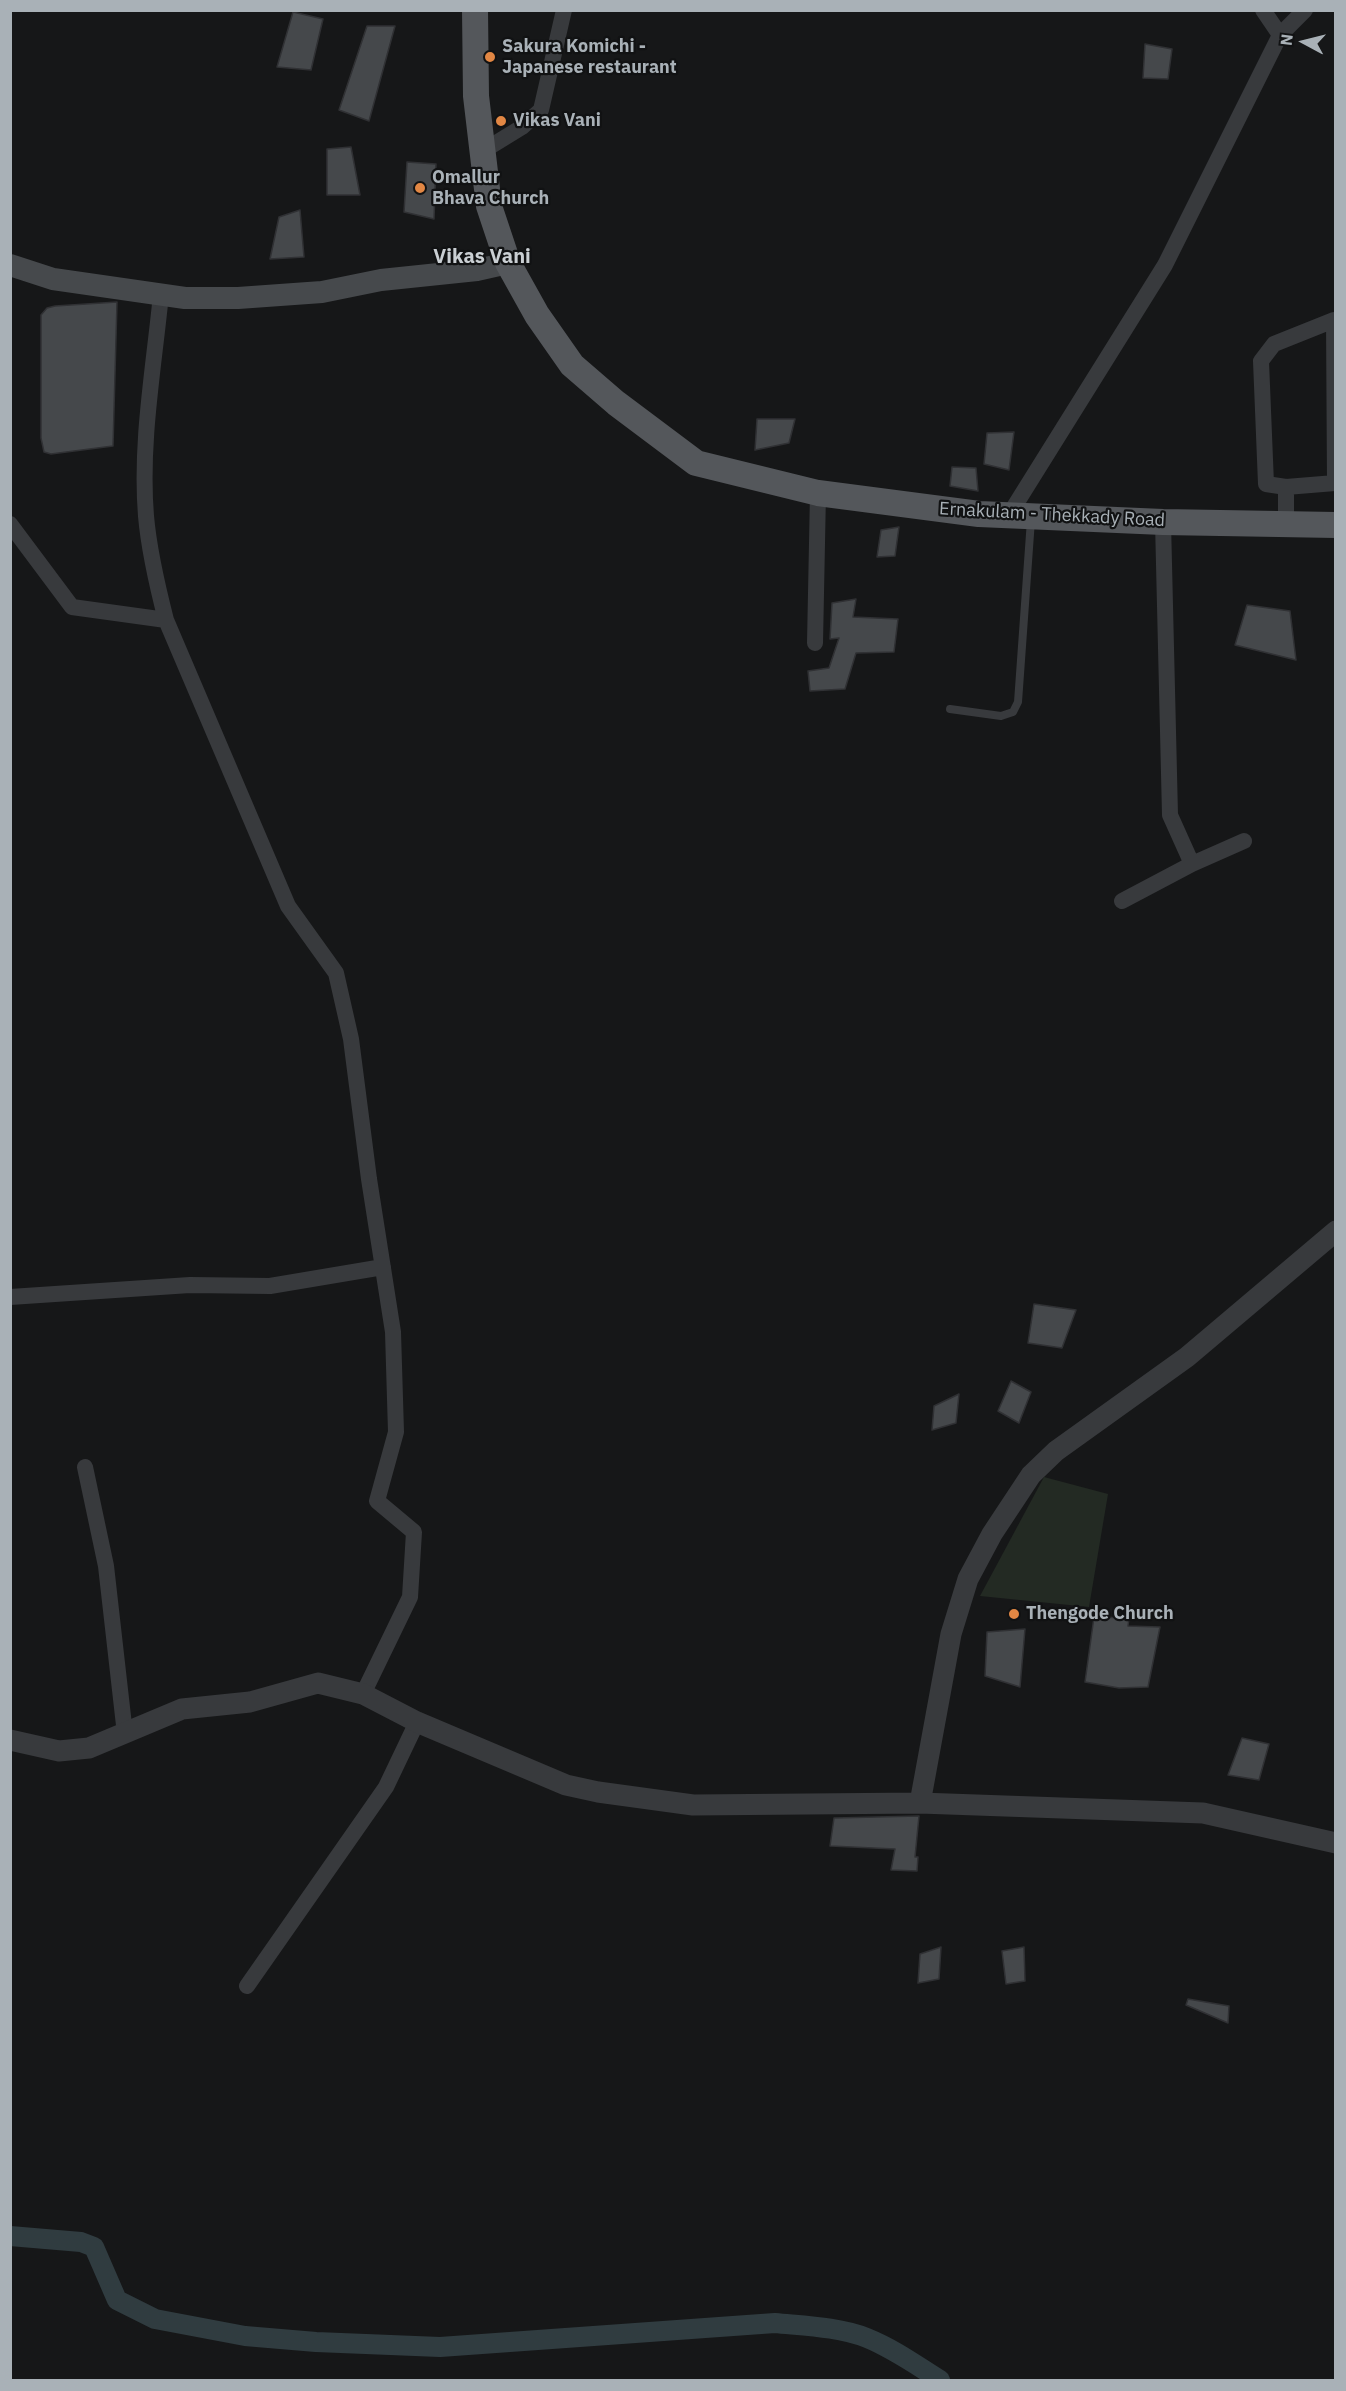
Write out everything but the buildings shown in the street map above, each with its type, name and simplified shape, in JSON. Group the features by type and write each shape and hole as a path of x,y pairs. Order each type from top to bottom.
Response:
{"main road":[{"name":"Ernakulam - Thekkady Road","path":"475,10 476,96 489,206 508,263 537,315 572,365 696,463 818,493 1020,516 1163,522 1286,522 1335,525"},
{"path":"10,265 54,279 185,298 238,298 322,292 381,280 477,270 508,263"}],"street":[{"path":"483,151 522,127 541,110 564,10"},
{"path":"1263,10 1280,35"},
{"path":"1020,516 1165,265 1280,35 1305,10"},
{"path":"161,294 145,453 146,516 154,575 166,620 288,906 336,973 351,1040 369,1179 393,1332 396,1432 377,1501 414,1532 410,1597 363,1694"},
{"path":"1334,320 1335,483 1286,487 1266,484 1261,361 1274,344 1334,320"},
{"path":"1286,487 1286,522"},
{"path":"815,643 818,493"},
{"path":"1163,522 1170,815 1192,864"},
{"path":"10,524 72,607 166,620"},
{"path":"1122,901 1192,864 1244,841"},
{"path":"920,1803 951,1634 968,1579 992,1534 1031,1476 1056,1451 1187,1357 1335,1231"},
{"path":"10,1297 190,1285 270,1286 383,1267"},
{"path":"85,1467 106,1566 125,1734"},
{"path":"10,1740 59,1751 88,1748 183,1709 250,1702 318,1683 363,1694 417,1722 566,1785 598,1792 693,1805 920,1803 1203,1813 1335,1843"},
{"path":"247,1986 386,1787 417,1722"}],"lane":[{"path":"950,709 1001,716 1013,712 1018,702 1020,516"}],"shaded area":[{"path":"1044,1477 1108,1494 1089,1607 980,1596"}],"waterway":[{"path":"10,2236 81,2242 94,2247 117,2300 155,2319 245,2336 316,2342 440,2347 775,2323 833,2329 856,2334 896,2352 940,2380"}],"place":[{"name":"Sakura Komichi - Japanese restaurant","path":"490,57"},
{"name":"Vikas Vani","path":"501,121"},
{"name":"Omallur Bhava Church","path":"420,188"},
{"name":"Thengode Church","path":"1014,1614"}],"district":[{"name":"Vikas Vani","path":"482,257"}]}
